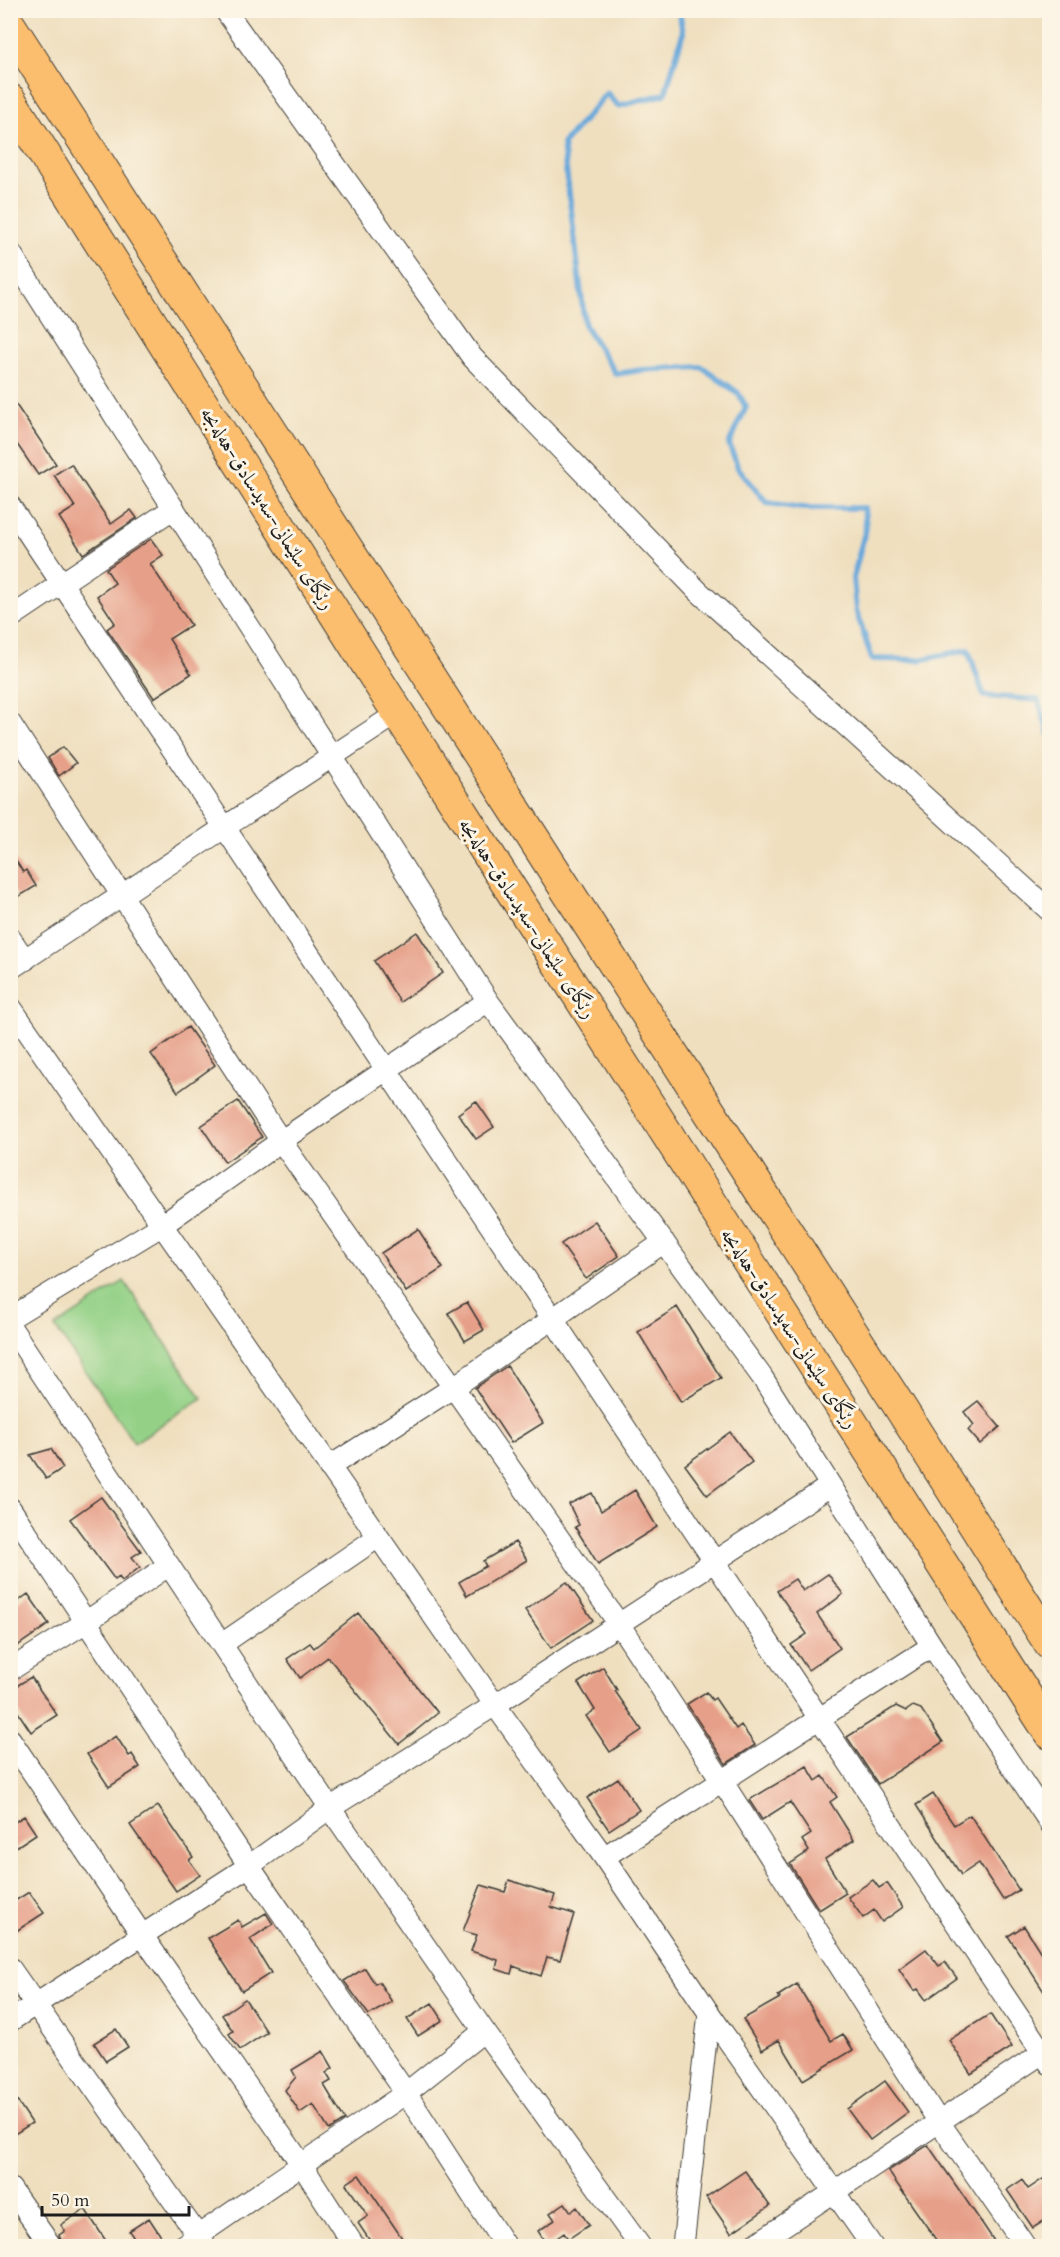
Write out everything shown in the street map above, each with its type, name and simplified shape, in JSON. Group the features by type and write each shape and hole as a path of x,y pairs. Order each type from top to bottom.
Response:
{"highway":[{"path":"10,26 632,990 1050,1644"},
{"name":"رێگای سلێمانی-سەیدسادق-هەلەبجە","path":"10,100 398,713 1050,1733"},
{"path":"590,1014 632,990"}],"street":[{"path":"225,10 472,357 698,591 1050,911"},
{"path":"10,252 488,1001 762,1377 932,1646 1050,1823"},
{"path":"10,506 552,1319 1047,2055 939,2122 753,2247"},
{"path":"10,618 174,508"},
{"path":"10,938 18,964 398,713"},
{"path":"10,723 282,1141 619,1624 939,2122 1025,2247"},
{"path":"10,1318 161,1226 488,1001"},
{"path":"10,1006 495,1705 604,1857 709,2013 872,2247"},
{"path":"329,1467 454,1387 664,1242"},
{"path":"10,1326 330,1808 484,2031 640,2247"},
{"path":"10,2021 249,1866 330,1808 495,1705 830,1486"},
{"path":"10,1508 249,1866 406,2093 505,2247"},
{"path":"222,1644 378,1537"},
{"path":"10,1670 86,1622 169,1565"},
{"path":"604,1857 932,1646"},
{"path":"10,1740 302,2165 354,2247"},
{"path":"10,1968 195,2243 406,2093 484,2031"},
{"path":"683,2247 709,2013"},
{"path":"10,2188 51,2247"}],"green space":[{"path":"124,1281 202,1398 134,1443 55,1327"}],"building":[{"path":"10,396 56,464 38,475 10,434"},
{"path":"71,464 111,524 131,510 137,518 83,554 59,517 75,507 54,475"},
{"path":"151,539 163,555 150,564 191,625 169,639 191,674 154,698 107,629 115,623 97,596 115,583 106,569"},
{"path":"63,747 76,763 59,776 48,758"},
{"path":"10,852 23,872 26,870 36,886 18,897 10,885"},
{"path":"417,932 443,973 400,1002 374,961"},
{"path":"188,1027 215,1065 178,1092 151,1054"},
{"path":"238,1101 262,1137 225,1162 201,1126"},
{"path":"476,1101 494,1127 476,1139 458,1114"},
{"path":"595,1221 619,1256 586,1279 561,1244"},
{"path":"418,1229 443,1268 406,1292 381,1253"},
{"path":"467,1302 484,1330 465,1341 448,1313"},
{"path":"677,1307 721,1378 681,1402 638,1332"},
{"path":"507,1366 543,1423 511,1443 475,1388"},
{"path":"978,1401 1000,1427 980,1444 968,1430 974,1425 964,1412"},
{"path":"730,1432 752,1462 707,1495 685,1465"},
{"path":"51,1449 63,1468 46,1479 30,1455"},
{"path":"635,1490 657,1527 598,1564 575,1527 579,1525 569,1504 592,1493 601,1511"},
{"path":"101,1497 141,1551 132,1557 140,1567 122,1581 119,1577 115,1580 70,1519"},
{"path":"515,1542 527,1560 467,1596 459,1582 486,1566 483,1561"},
{"path":"828,1574 843,1594 817,1614 840,1648 808,1670 791,1645 807,1634 777,1591 795,1579 803,1591"},
{"path":"567,1582 593,1620 551,1648 525,1610"},
{"path":"28,1594 49,1624 10,1651 10,1607"},
{"path":"358,1613 438,1713 399,1744 328,1657 300,1678 287,1659 310,1643 314,1648"},
{"path":"603,1667 617,1690 615,1691 642,1730 610,1752 586,1716 595,1710 578,1683"},
{"path":"31,1677 57,1715 31,1732 10,1700 10,1690"},
{"path":"706,1692 712,1700 715,1698 736,1729 741,1725 755,1745 726,1764 687,1704"},
{"path":"896,1706 906,1711 913,1706 921,1709 943,1742 878,1784 847,1737"},
{"path":"116,1736 129,1756 132,1754 140,1767 109,1787 87,1754"},
{"path":"807,1766 816,1781 823,1776 837,1797 830,1802 854,1840 825,1859 846,1893 819,1910 790,1864 809,1851 802,1840 811,1834 790,1802 762,1820 749,1800"},
{"path":"618,1778 639,1810 609,1830 587,1798"},
{"path":"933,1794 954,1825 970,1815 1019,1890 1003,1900 979,1863 961,1875 916,1805"},
{"path":"158,1806 193,1857 189,1860 200,1875 176,1891 130,1825"},
{"path":"24,1816 36,1834 10,1851 10,1825"},
{"path":"509,1880 555,1895 551,1907 574,1914 560,1960 547,1957 541,1976 513,1966 511,1974 496,1969 498,1960 471,1951 477,1935 463,1931 481,1885 505,1892"},
{"path":"873,1880 879,1888 887,1883 903,1907 882,1922 874,1910 863,1918 848,1897"},
{"path":"29,1892 44,1913 10,1935 10,1904"},
{"path":"266,1913 273,1924 250,1939 271,1973 242,1991 208,1938 238,1920 242,1927"},
{"path":"1024,1926 1050,1967 1050,2001 1008,1936"},
{"path":"926,1949 939,1966 945,1962 957,1978 926,2000 918,1989 914,1991 899,1969"},
{"path":"365,1968 375,1984 379,1982 392,2002 369,2015 344,1981"},
{"path":"797,1984 831,2041 843,2034 853,2050 803,2080 779,2040 762,2050 743,2019 780,1998 778,1996"},
{"path":"245,1999 267,2032 240,2050 229,2034 233,2031 222,2015"},
{"path":"432,2003 443,2020 418,2036 407,2019"},
{"path":"990,2014 1012,2047 971,2074 949,2040"},
{"path":"116,2029 128,2047 106,2061 94,2043"},
{"path":"323,2051 333,2068 326,2073 331,2081 324,2085 345,2120 329,2130 313,2104 300,2113 285,2090 296,2077 292,2070"},
{"path":"885,2081 908,2112 870,2140 847,2109"},
{"path":"10,2090 32,2123 10,2137"},
{"path":"928,2145 998,2247 941,2247 888,2171"},
{"path":"745,2171 770,2206 731,2233 706,2197"},
{"path":"359,2175 408,2247 374,2247 358,2223 368,2216 346,2184"},
{"path":"1043,2179 1050,2188 1050,2217 1033,2228 1007,2190 1022,2180 1028,2189"},
{"path":"565,2203 571,2212 577,2207 589,2225 568,2239 564,2233 547,2245 538,2231 555,2220 550,2213"},
{"path":"85,2209 110,2247 63,2247 59,2235 65,2231 61,2225"},
{"path":"149,2218 168,2247 140,2247 129,2231"}],"waterway":[{"path":"679,10 683,33 665,94 618,106 607,93 563,144 585,326 616,374 641,370 702,367 738,393 746,407 729,444 738,468 767,503 803,508 864,508 866,528 853,578 856,610 872,659 919,660 968,650 984,696 1038,700 1050,735"}]}
